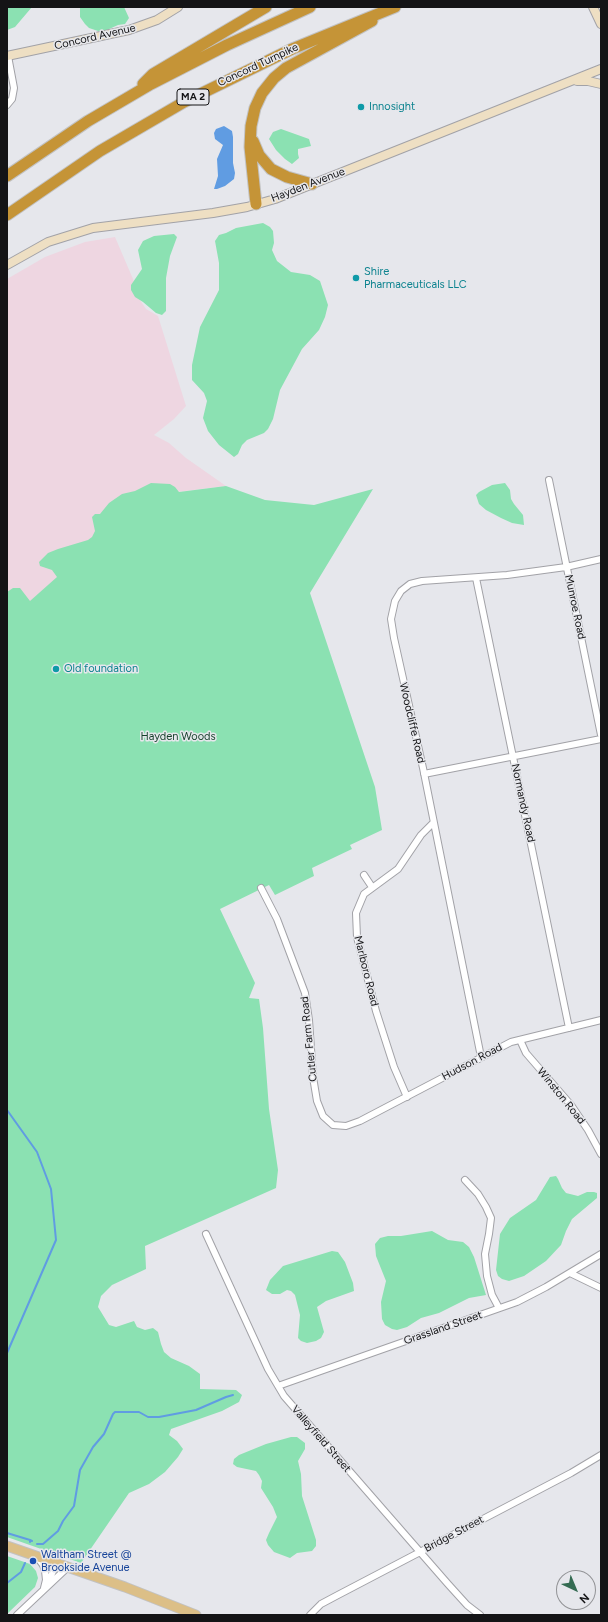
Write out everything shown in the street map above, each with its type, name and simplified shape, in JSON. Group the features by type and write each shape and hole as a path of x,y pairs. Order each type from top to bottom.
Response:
{"highway":[{"path":"126,99 153,74 266,7"},
{"path":"7,176 58,141 126,99 227,45 310,7"},
{"path":"256,204 250,147 252,122 256,104 262,93 274,78 294,64 364,27 395,7"},
{"name":"Concord Turnpike","path":"7,215 80,164 126,135 184,102 297,47 395,7"},
{"path":"251,137 259,155 271,169 287,177 312,184"}],"main road":[{"path":"7,1546 196,1615"}],"street":[{"name":"Concord Avenue","path":"7,56 129,30 156,20 178,7"},
{"path":"592,7 601,24"},
{"path":"7,56 14,88 12,99 7,105"},
{"name":"Hayden Avenue","path":"7,265 37,247 83,230 114,224 213,213 256,204 312,184 601,69"},
{"path":"568,82 588,81 601,84"},
{"name":"Munroe Road","path":"549,480 601,735"},
{"name":"Woodcliffe Road","path":"481,1057 424,774 394,638 391,619 395,601 401,591 410,584 422,581 507,575 566,567 601,559"},
{"name":"Normandy Road","path":"476,578 569,1028"},
{"path":"424,774 601,739"},
{"name":"Marlboro Road","path":"407,1097 394,1067 376,1011 357,937 356,913 361,899 372,887 398,869 422,835 433,823"},
{"path":"364,874 372,887"},
{"name":"Cutler Farm Road","path":"261,888 277,919 305,993 309,1020 313,1077 317,1101 323,1116 333,1125 351,1125"},
{"name":"Hudson Road","path":"351,1125 360,1122 511,1042 601,1020"},
{"name":"Winston Road","path":"520,1040 526,1053 571,1105 588,1130 601,1154"},
{"path":"465,1180 478,1194 491,1218 484,1254 487,1276 492,1295 499,1308"},
{"name":"Valleyfield Street","path":"206,1234 268,1369 284,1396 462,1600 480,1615"},
{"name":"Grassland Street","path":"278,1386 517,1302 546,1287 601,1254"},
{"path":"570,1273 601,1288"},
{"name":"Bridge Street","path":"310,1615 331,1598 571,1473 601,1455"},
{"path":"36,1556 42,1563 45,1571 46,1580 42,1591"},
{"path":"42,1591 57,1563"},
{"path":"17,1615 68,1567"}],"shaded area":[{"path":"115,237 139,293 138,297 146,309 158,316 186,406 174,419 154,435 169,443 186,458 226,486 153,495 7,622 7,279 45,257 85,242"}],"green space":[{"path":"7,7 32,7 15,27 7,30"},
{"path":"80,7 124,7 129,18 125,24 118,25 107,30 98,31 89,28 85,24 80,17"},
{"path":"281,129 309,139 311,146 298,149 299,158 292,164 276,150 269,139 273,132"},
{"path":"263,223 270,227 273,231 274,243 272,250 277,261 291,272 310,275 320,281 328,305 325,317 319,330 302,349 280,390 273,419 268,429 264,433 247,440 242,445 238,454 234,457 219,445 208,431 203,418 207,401 204,393 192,380 192,365 200,327 219,290 219,263 215,241 219,235 236,228"},
{"path":"174,234 177,237 170,256 166,278 166,311 162,315 156,313 135,297 131,290 131,285 142,269 138,250 143,241 154,236"},
{"name":"Hayden Woods","path":"151,483 170,484 179,492 226,486 265,500 314,505 373,489 310,593 375,787 382,830 350,845 352,849 312,868 314,876 275,895 269,885 220,909 255,983 249,998 259,999 263,1028 269,1109 278,1170 276,1188 145,1246 146,1269 112,1285 101,1296 98,1307 109,1325 116,1327 134,1321 137,1327 145,1330 153,1328 158,1332 164,1352 171,1358 189,1366 200,1374 200,1389 236,1390 242,1395 239,1402 222,1411 171,1429 169,1435 177,1441 183,1449 178,1457 165,1472 149,1484 129,1493 81,1563 7,1537 7,592 13,588 20,588 30,601 57,577 52,570 40,566 39,562 48,553 88,540 92,537 95,531 92,517 95,514 100,514 109,503 122,494 135,491"},
{"path":"505,483 510,490 511,499 523,515 524,525 512,523 501,518 486,510 479,504 476,495 479,492 492,485"},
{"path":"556,1176 566,1193 578,1196 587,1192 594,1192 597,1193 597,1198 572,1219 561,1245 546,1261 524,1276 509,1281 502,1279 498,1276 496,1270 500,1234 510,1218 536,1200 550,1177"},
{"path":"432,1231 448,1240 463,1242 469,1247 474,1257 486,1295 469,1298 439,1313 421,1318 407,1327 397,1330 392,1329 385,1325 382,1319 381,1302 386,1281 376,1256 375,1244 380,1238 388,1236 401,1236"},
{"path":"332,1251 338,1252 345,1262 353,1283 354,1291 326,1301 317,1307 324,1332 321,1338 307,1343 298,1338 300,1315 295,1295 291,1291 287,1290 280,1294 272,1294 266,1290 270,1280 283,1266"},
{"path":"291,1437 297,1437 305,1443 305,1449 298,1461 301,1474 302,1496 316,1540 316,1546 312,1551 297,1553 290,1558 274,1552 266,1540 277,1517 273,1507 261,1488 262,1481 259,1475 256,1471 237,1467 233,1464 234,1459 239,1455 266,1444"},
{"path":"7,1556 30,1564 36,1571 38,1578 35,1587 7,1614"}],"water":[{"path":"224,126 232,131 233,163 235,173 234,179 225,186 214,189 218,176 217,159 223,145 215,139 214,133 216,129"}],"waterway":[{"path":"7,1110 37,1152 51,1189 56,1240 7,1353"},
{"path":"37,1544 43,1544 58,1531 74,1506 80,1470 93,1447 104,1434 115,1412 139,1412 148,1417 159,1417 196,1410 233,1395"},
{"path":"7,1533 30,1540"},
{"path":"30,1542 30,1540 32,1541"},
{"path":"7,1583 21,1572 25,1563"}],"place":[{"name":"Innosight","path":"361,107"},
{"name":"Shire Pharmaceuticals LLC","path":"356,278"},
{"name":"Old foundation","path":"56,669"},
{"name":"Waltham Street @ Brookside Avenue","path":"33,1561"}]}
